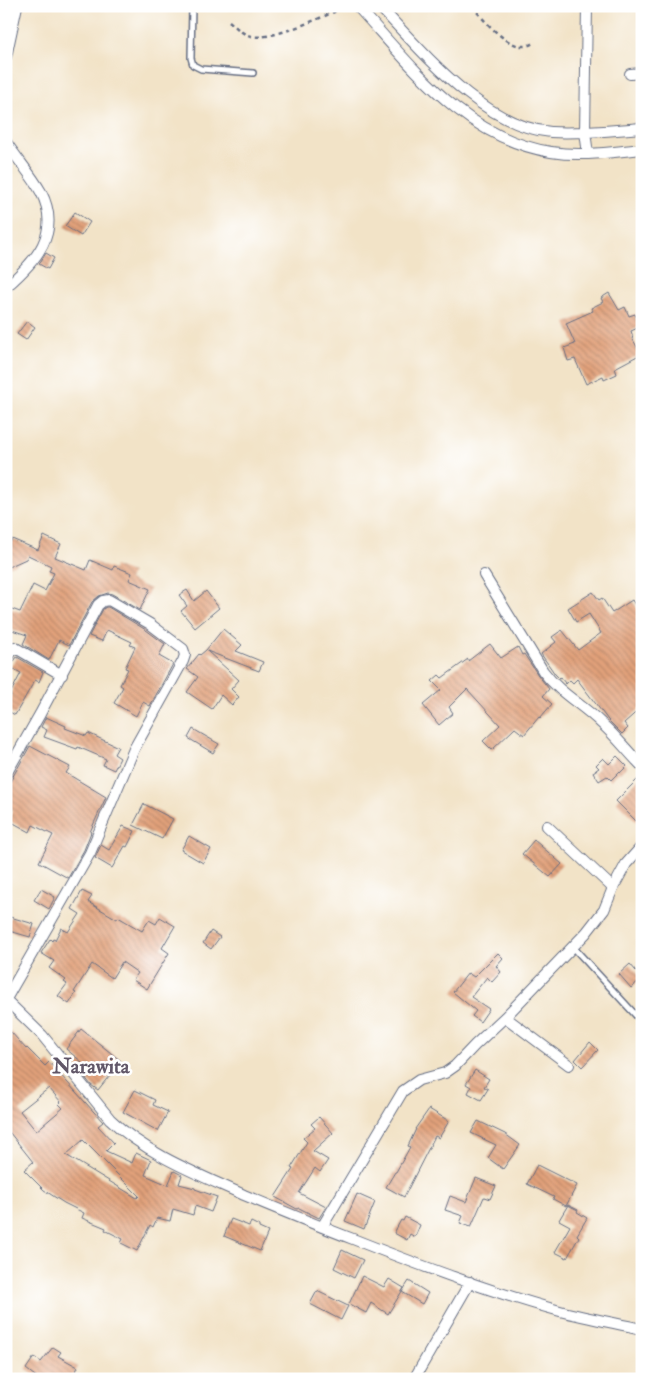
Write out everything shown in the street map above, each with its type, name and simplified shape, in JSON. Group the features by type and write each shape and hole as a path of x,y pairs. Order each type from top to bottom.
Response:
{"street":[{"path":"6,57 17,6"},
{"path":"357,6 440,96 484,129 527,147 552,152 588,154 642,149"},
{"path":"379,6 454,83 504,118 526,127 550,132 585,132 642,128"},
{"path":"587,6 585,132 588,154"},
{"path":"630,74 642,73"},
{"path":"6,142 40,191 47,206 49,218 49,231 41,249 26,268 6,287"},
{"path":"484,575 550,680 558,689 601,722 642,766"},
{"path":"6,774 98,605 103,601 109,600 150,624 183,649 185,652 183,661 134,749 90,853 6,999 42,1035 110,1119 135,1140 163,1156 274,1208 410,1262 562,1311 642,1328"},
{"path":"6,661 14,647 62,674"},
{"path":"547,826 614,888"},
{"path":"322,1227 404,1091 419,1080 445,1073 455,1066 505,1017 586,932 604,910 626,864 642,846"},
{"path":"505,1017 569,1065"},
{"path":"414,1379 470,1282"}],"lane":[{"path":"192,6 191,58 193,65 201,69 253,73"},
{"path":"572,947 642,1022"}],"path":[{"path":"229,21 244,34 259,37 286,31 334,12 340,6"},
{"path":"472,6 493,30 513,44 522,47 528,47 533,44"}],"building":[{"path":"75,212 90,222 81,236 65,226"},
{"path":"46,253 54,258 48,269 39,264"},
{"path":"609,293 619,310 625,307 629,316 635,314 640,327 631,331 632,338 641,354 615,368 617,374 604,380 603,376 586,384 575,359 568,361 564,348 575,344 566,323 593,311 591,308 603,302 601,298"},
{"path":"27,321 35,327 26,340 17,334"},
{"path":"44,536 61,544 55,557 86,570 90,560 113,570 114,566 132,573 129,580 150,589 140,610 112,594 108,593 99,596 92,602 69,645 59,640 49,660 23,644 27,635 6,628 6,615 9,608 20,612 33,585 45,591 54,573 49,571 51,566 28,555 26,559 6,568 6,545 12,539 38,550"},
{"path":"187,590 194,601 206,591 219,608 195,628 181,611 187,606 179,595"},
{"path":"593,592 599,600 602,598 612,613 632,600 642,616 642,707 624,723 628,728 622,734 608,720 577,679 573,683 570,680 566,684 555,674 541,654 556,642 552,637 562,630 578,650 601,633 589,614 576,622 568,608"},
{"path":"106,607 146,630 165,644 159,656 173,664 150,706 143,702 136,716 114,703 123,687 120,685 128,669 125,668 135,647 130,645 132,642 107,630 102,641 89,636 103,609"},
{"path":"223,629 242,645 236,651 263,662 259,671 207,651 239,680 231,689 239,697 232,705 221,695 212,709 187,692 198,677 187,669"},
{"path":"490,644 501,658 518,647 522,655 524,654 549,689 543,696 552,704 524,735 515,728 492,750 483,741 500,725 467,689 449,707 453,713 439,725 423,705 441,690 432,681 439,675 442,678"},
{"path":"17,657 43,672 39,682 35,680 15,715 6,710 6,703 21,673 10,667"},
{"path":"46,717 66,726 65,728 86,736 88,733 118,747 114,754 120,758 114,770 103,765 106,759 78,747 77,749 44,737 47,730 41,727"},
{"path":"193,729 219,744 213,753 188,738"},
{"path":"30,746 70,767 66,773 106,797 84,850 68,878 39,862 53,835 33,825 30,832 8,820 13,810 6,807 6,789"},
{"path":"617,756 627,766 611,780 607,776 599,781 593,772 599,768 596,765 603,758 609,764"},
{"path":"642,775 642,827 616,801"},
{"path":"144,804 173,819 162,839 133,825"},
{"path":"123,826 135,831 127,847 125,846 112,868 95,858 101,845 109,850"},
{"path":"189,836 211,849 203,863 181,850"},
{"path":"534,840 562,864 550,877 522,854"},
{"path":"41,889 55,897 49,909 34,900"},
{"path":"82,891 92,896 88,902 142,931 149,920 156,924 160,917 175,926 162,948 169,953 147,989 133,980 138,973 122,962 112,978 92,964 74,992 76,993 69,1004 58,996 67,984 64,982 66,980 49,968 54,961 41,953 50,939 52,941 53,939 55,940 61,928 68,932 80,914 72,909"},
{"path":"10,917 34,924 30,937 6,930"},
{"path":"211,931 220,937 211,949 203,943"},
{"path":"498,953 503,958 496,966 501,972 492,982 487,977 471,997 489,1009 480,1022 472,1016 476,1011 453,992 468,973 474,977"},
{"path":"630,964 642,978 631,988 619,974"},
{"path":"81,1029 121,1061 98,1090 91,1085 77,1067 82,1062 66,1049"},
{"path":"11,1032 45,1066 49,1062 103,1122 98,1126 114,1143 106,1151 132,1163 136,1153 151,1160 145,1175 168,1185 174,1171 182,1175 179,1184 217,1197 211,1212 195,1206 193,1215 173,1209 170,1221 157,1218 153,1227 150,1225 137,1251 121,1243 123,1239 105,1230 106,1228 82,1218 84,1213 44,1190 24,1170 33,1162 6,1128 6,1065 13,1059 6,1051 6,1036","holes":["49,1088 61,1102 59,1104 63,1108 36,1131 20,1111","83,1140 139,1196 137,1198 66,1155"]},
{"path":"590,1042 598,1050 582,1067 575,1060"},
{"path":"475,1070 489,1079 484,1087 488,1089 481,1100 468,1093 471,1087 466,1084"},
{"path":"135,1090 155,1100 153,1105 168,1112 158,1131 123,1112"},
{"path":"429,1109 449,1121 439,1138 435,1136 404,1197 386,1187 410,1147 408,1146 415,1129"},
{"path":"319,1117 333,1133 313,1151 328,1160 320,1172 315,1168 299,1193 326,1207 319,1218 275,1197 307,1142 303,1138 315,1128 311,1124"},
{"path":"478,1121 505,1134 520,1145 503,1169 488,1158 496,1145 471,1133"},
{"path":"537,1165 577,1185 566,1206 553,1199 554,1197 527,1184"},
{"path":"476,1178 496,1186 490,1199 484,1197 471,1227 460,1223 463,1216 445,1210 450,1196 466,1202"},
{"path":"357,1194 375,1202 364,1229 345,1221"},
{"path":"568,1205 578,1210 577,1212 587,1218 567,1258 555,1252 570,1226 559,1220"},
{"path":"405,1217 420,1225 415,1237 410,1234 407,1240 394,1233 401,1220 403,1221"},
{"path":"231,1219 249,1226 251,1222 268,1232 260,1251 224,1236"},
{"path":"342,1250 363,1260 354,1278 334,1268"},
{"path":"362,1276 384,1287 389,1279 404,1288 388,1314 371,1303 366,1313 349,1304"},
{"path":"409,1281 428,1293 422,1304 402,1292"},
{"path":"317,1291 348,1306 341,1320 310,1304"},
{"path":"53,1347 61,1352 58,1356 78,1367 72,1379 39,1379 26,1369 34,1357 41,1362"}],"district":[{"name":"Narawita","path":"91,1066"}]}
